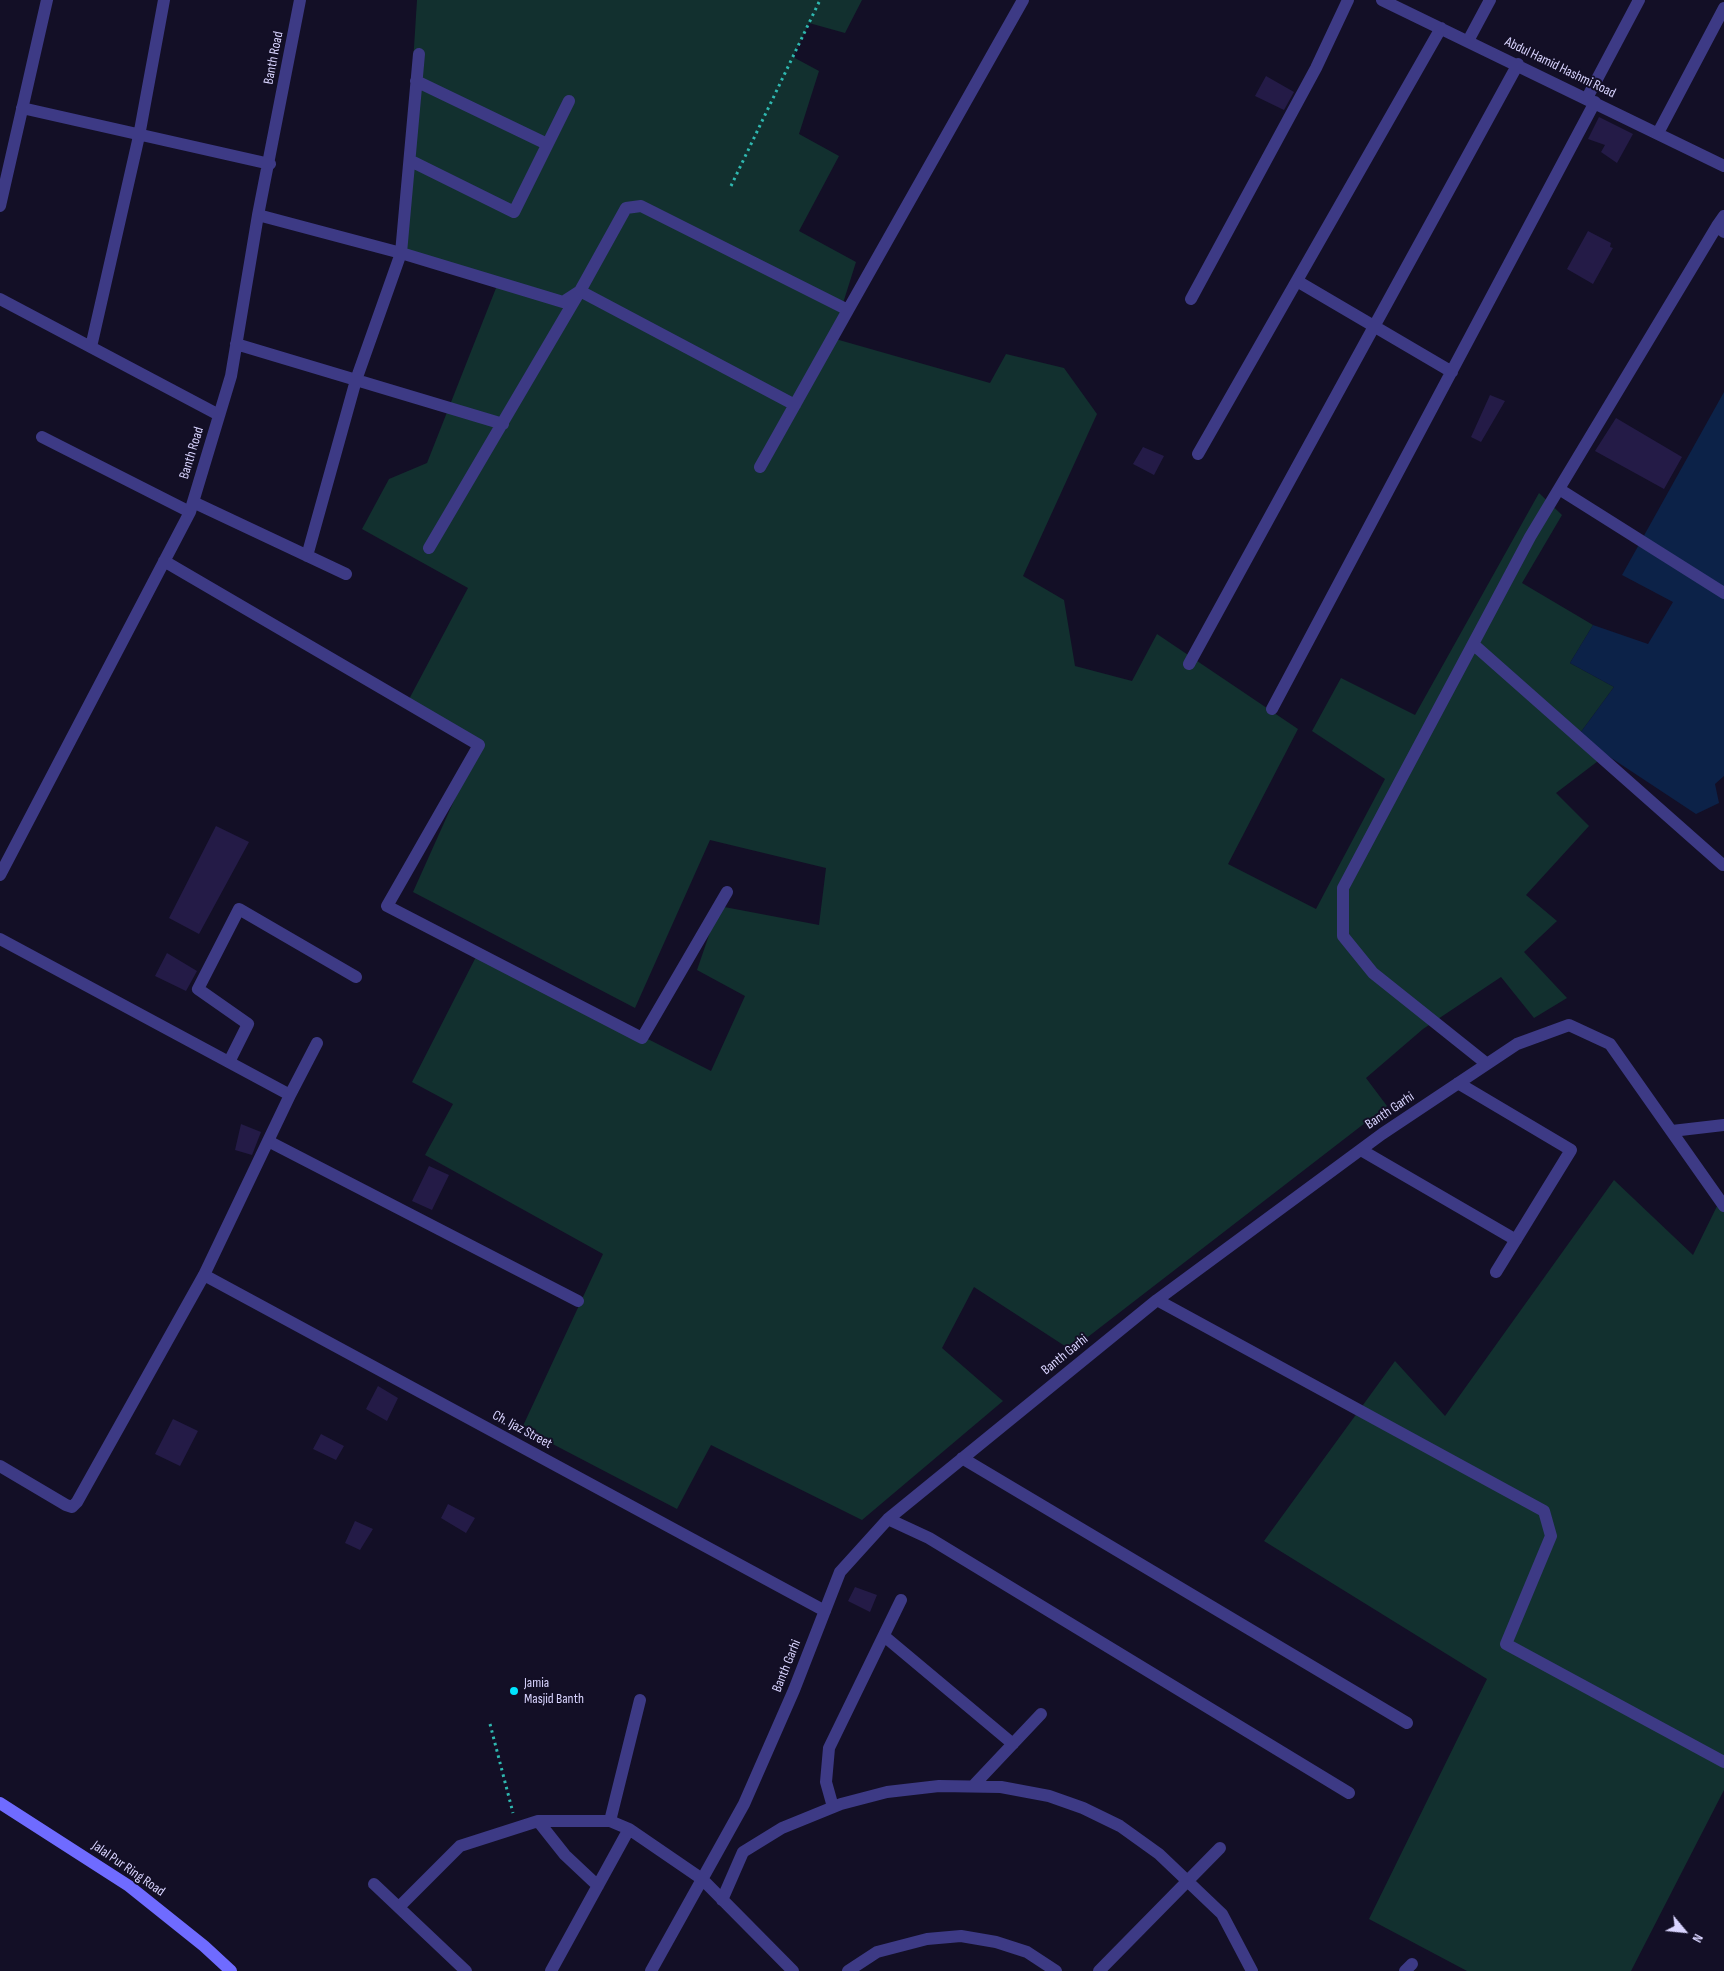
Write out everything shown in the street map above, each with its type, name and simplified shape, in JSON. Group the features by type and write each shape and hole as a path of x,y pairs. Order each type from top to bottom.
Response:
{"main road":[{"name":"Jalal Pur Ring Road","path":"0,1802 129,1886 204,1946 231,1971"}],"street":[{"path":"0,206 47,0"},
{"path":"91,347 139,136 164,0"},
{"name":"Banth Road","path":"0,875 192,507 231,376 258,215 270,164 300,0"},
{"path":"760,467 1024,0"},
{"path":"1191,299 1316,68 1348,0"},
{"name":"Abdul Hamid Hashmi Road","path":"1382,0 1518,64 1724,166"},
{"path":"1468,40 1490,0"},
{"path":"1272,709 1452,372 1591,100 1638,0"},
{"path":"1658,133 1724,8"},
{"path":"1198,454 1441,28"},
{"path":"307,556 356,380 402,253 411,161 418,54"},
{"path":"1189,664 1518,64"},
{"path":"416,81 547,144"},
{"path":"411,161 514,212 569,101"},
{"path":"22,108 139,136 270,164"},
{"path":"429,548 503,424 626,208 642,206 848,310"},
{"path":"258,215 402,253 563,302 580,291"},
{"path":"1486,1064 1373,973 1343,936 1343,888 1530,537 1722,225"},
{"path":"1297,281 1452,372"},
{"path":"580,291 795,405"},
{"path":"0,299 219,415"},
{"path":"236,344 503,424"},
{"path":"42,437 192,507 346,574"},
{"path":"1559,489 1724,593"},
{"path":"164,561 479,745 387,906 642,1038 727,892"},
{"path":"1473,644 1724,865"},
{"path":"229,1062 248,1024 198,989 239,909 356,978"},
{"path":"0,938 290,1094"},
{"name":"Banth Garhi","path":"651,1971 744,1804 794,1690 840,1572 888,1518 962,1458 1158,1300 1361,1150 1517,1044 1569,1025 1610,1044 1724,1206"},
{"path":"0,1466 66,1505 72,1507 77,1502 204,1275 290,1094 317,1043"},
{"path":"1458,1083 1571,1150 1496,1272"},
{"path":"1672,1131 1724,1125"},
{"path":"268,1141 578,1301"},
{"path":"1361,1150 1516,1240"},
{"name":"Ch. Ijaz Street","path":"204,1275 825,1611"},
{"path":"1158,1300 1544,1511 1551,1536 1506,1644 1724,1762"},
{"path":"962,1458 1408,1723"},
{"path":"888,1518 929,1538 1349,1793"},
{"path":"833,1807 826,1782 829,1748 901,1600"},
{"path":"884,1636 1013,1744"},
{"path":"610,1820 640,1700"},
{"path":"972,1786 1041,1714"},
{"path":"722,1900 742,1852 782,1828 833,1807 887,1792 939,1786 1001,1787 1049,1796 1083,1808 1120,1826 1158,1854 1222,1914 1252,1971"},
{"path":"399,1907 460,1846 538,1821 610,1820 629,1829 702,1879 792,1971"},
{"path":"538,1821 565,1855 598,1886"},
{"path":"551,1971 629,1829"},
{"path":"1099,1971 1220,1848"},
{"path":"374,1884 466,1971"},
{"path":"848,1971 877,1952 927,1939 961,1936 996,1942 1027,1952 1056,1971"}],"path":[{"path":"731,186 820,0"},
{"path":"490,1724 517,1828"}],"green space":[{"path":"417,0 862,0 845,33 809,23 793,57 819,71 799,134 839,156 799,231 856,262 832,338 990,383 1006,354 1064,368 1097,414 1023,576 1064,600 1075,666 1132,681 1157,634 1298,729 1228,864 1316,909 1385,779 1312,731 1341,678 1415,715 1539,493 1562,515 1522,583 1593,625 1570,663 1614,687 1578,736 1602,758 1556,793 1589,826 1526,895 1557,921 1524,952 1567,998 1534,1018 1501,977 1423,1029 1366,1078 1387,1106 1071,1350 974,1287 942,1348 1003,1401 862,1520 711,1445 677,1509 522,1428 603,1254 425,1155 453,1104 412,1082 478,953 711,1071 745,996 697,970 719,906 819,925 826,868 710,840 635,1008 413,892 479,745 407,703 468,588 362,529 389,479 427,463 498,283 401,253"},
{"path":"1614,1180 1693,1255 1720,1200 1724,1206 1724,1790 1631,1971 1467,1971 1369,1919 1487,1679 1264,1541 1395,1361 1445,1416"}],"water":[{"path":"1724,392 1724,776 1715,784 1719,803 1696,814 1578,736 1614,687 1570,663 1593,625 1648,644 1673,602 1622,575"}],"building":[{"path":"1266,76 1294,92 1284,110 1255,96"},
{"path":"1599,117 1633,134 1617,163 1601,152 1605,145 1588,139"},
{"path":"1588,231 1611,243 1610,247 1613,248 1593,284 1567,269"},
{"path":"1490,395 1505,401 1481,442 1471,437"},
{"path":"1616,418 1682,457 1664,489 1595,451"},
{"path":"1143,447 1164,456 1154,475 1133,464"},
{"path":"216,826 249,842 199,934 169,918"},
{"path":"167,953 197,971 186,991 155,976"},
{"path":"241,1124 261,1132 252,1155 235,1150"},
{"path":"429,1166 449,1175 432,1210 412,1201"},
{"path":"378,1386 398,1398 387,1421 366,1409"},
{"path":"173,1419 198,1431 180,1466 155,1454"},
{"path":"321,1434 344,1446 336,1460 313,1449"},
{"path":"448,1504 475,1518 466,1533 441,1518"},
{"path":"355,1521 373,1529 360,1550 345,1543"},
{"path":"855,1587 877,1595 870,1612 848,1601"}],"place":[{"name":"Jamia Masjid Banth","path":"514,1691"}]}
